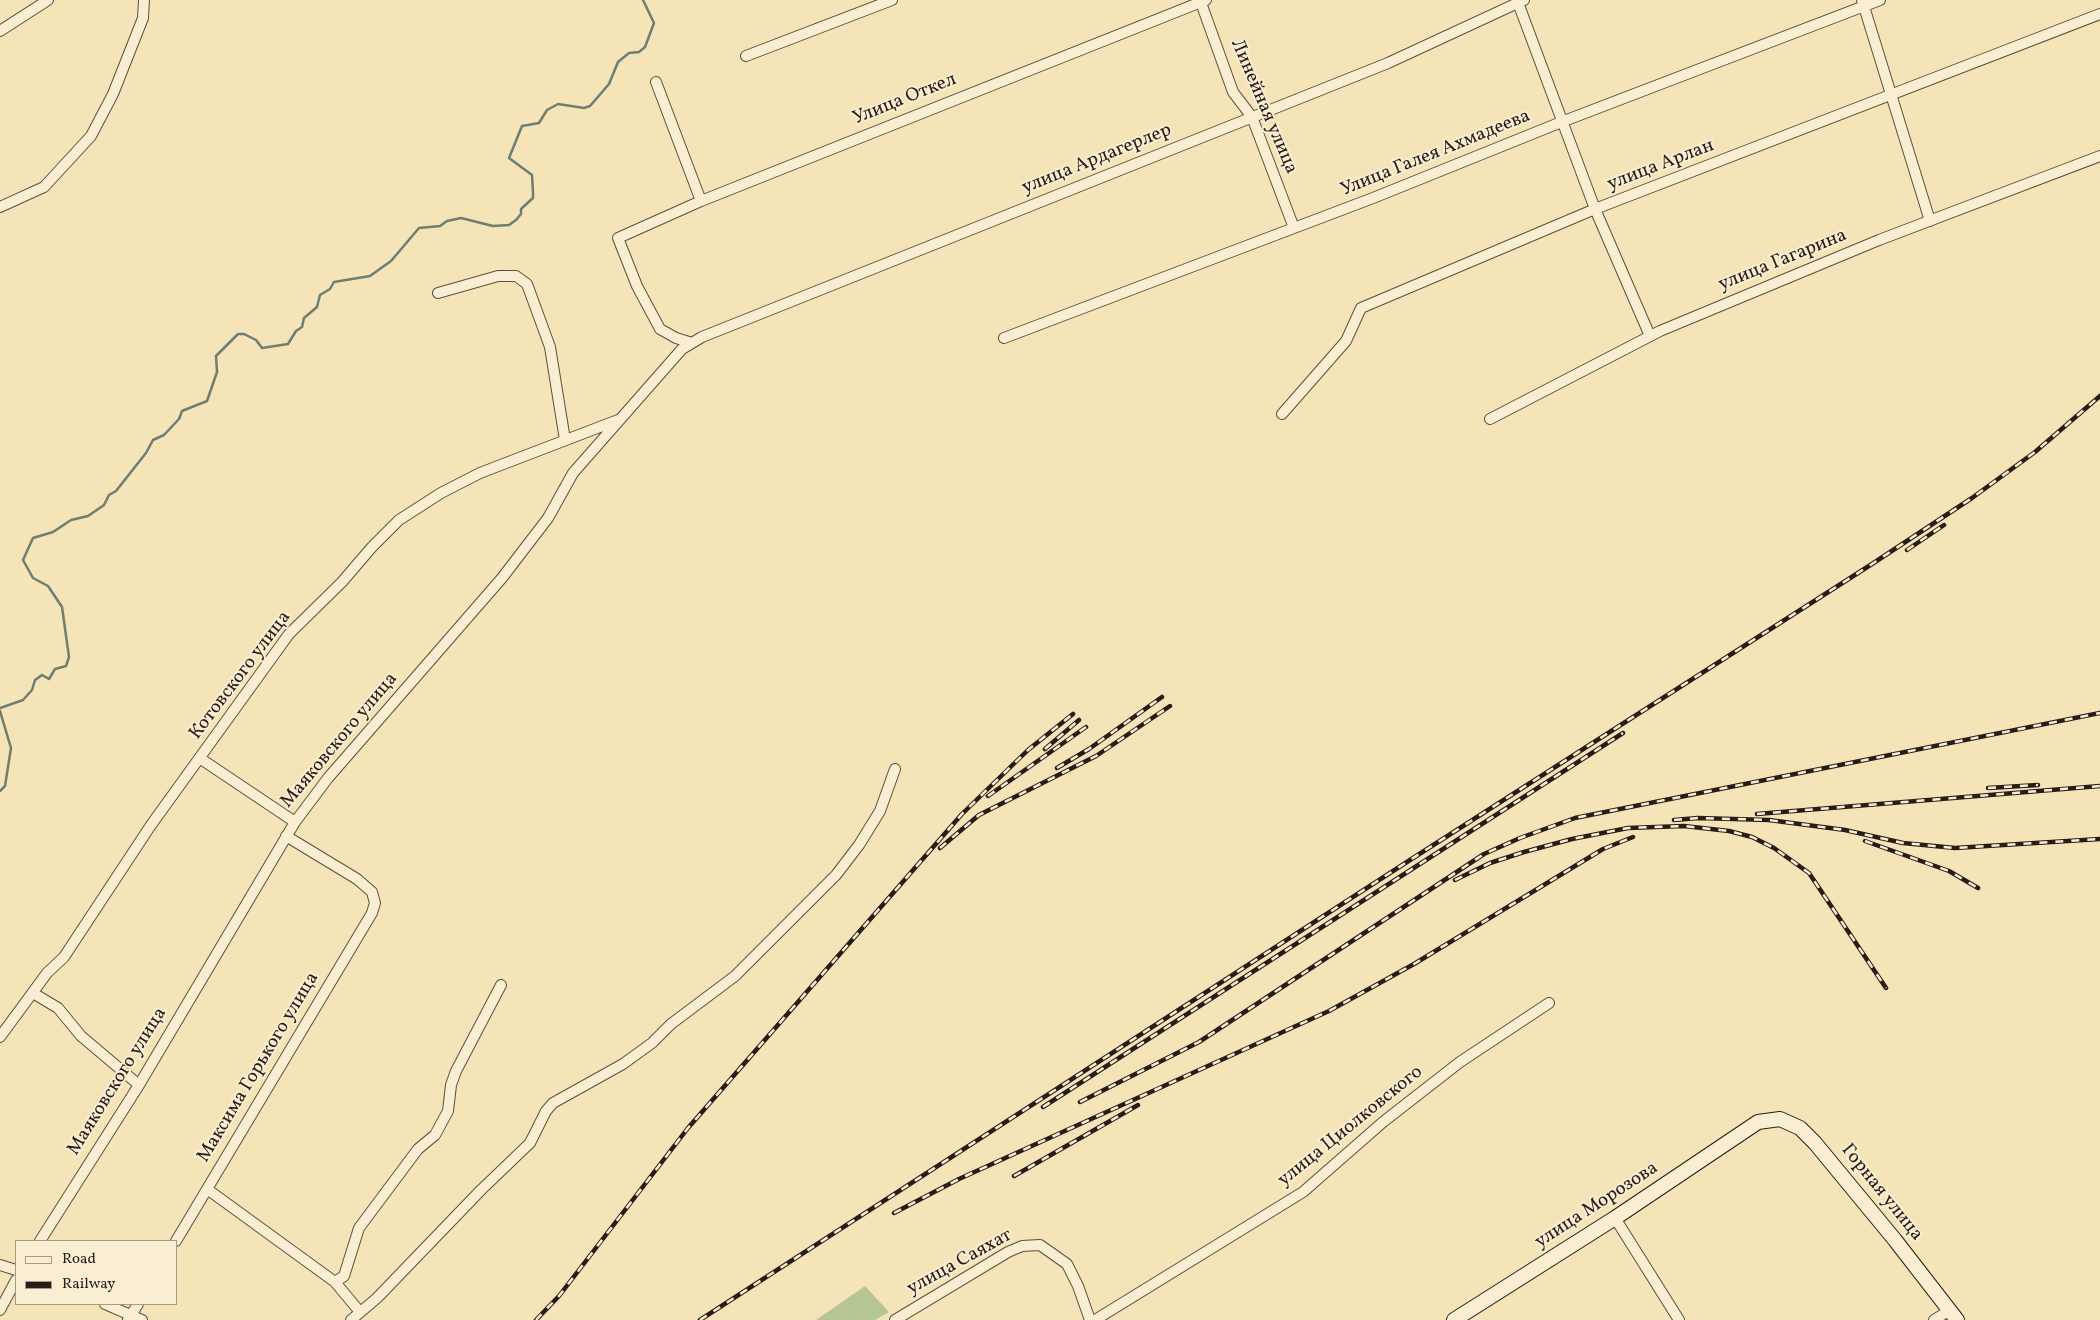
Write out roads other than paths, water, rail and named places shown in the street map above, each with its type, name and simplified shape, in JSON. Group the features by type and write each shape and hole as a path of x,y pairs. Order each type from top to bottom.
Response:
{"main road":[{"name":"Горная улица","path":"1758,1122 1780,1119 1800,1128 1849,1183 1953,1315"},
{"name":"улица Морозова","path":"1454,1320 1615,1218 1758,1122"}],"street":[{"path":"0,30 48,0"},
{"path":"746,56 892,0"},
{"name":"Улица Галея Ахмадеева","path":"1004,338 1294,228 1863,3 1880,0"},
{"name":"Линейная улица","path":"1202,1 1233,92 1252,117 1294,228"},
{"name":"Улица Откел","path":"692,343 676,338 660,328 636,286 618,238 701,201 1202,1"},
{"path":"1520,1 1596,210 1650,336"},
{"name":"улица Ардагерлер","path":"682,349 692,343 1388,63 1520,1"},
{"path":"0,207 44,187 92,136 113,94 143,18 145,2"},
{"path":"1863,3 1893,95 1930,221"},
{"name":"улица Арлан","path":"1282,414 1346,340 1361,308 1596,210 2100,14"},
{"path":"656,82 701,201"},
{"name":"улица Гагарина","path":"1490,419 1650,336 1930,221 2100,156"},
{"path":"438,293 498,276 516,276 527,284 550,347 565,440"},
{"name":"Маяковского улица","path":"41,1240 139,1085 295,822 328,778 528,546 548,518 573,473 682,349"},
{"name":"Котовского улица","path":"0,1037 47,973 64,956 151,825 201,759 234,709 289,634 399,520 441,493 480,473 620,419"},
{"path":"201,759 295,822"},
{"path":"351,1320 376,1298 481,1190 530,1143 546,1111 553,1103 623,1064 652,1043 672,1024 735,976 836,875 860,845 880,810 895,769"},
{"name":"Максима Горького улица","path":"177,1240 372,913 375,903 372,892 357,879 286,836"},
{"path":"334,1282 344,1276 359,1228 418,1149 434,1135 448,1111 451,1085 456,1071 501,986"},
{"path":"33,993 58,1008 81,1036 139,1085"},
{"name":"улица Циолковского","path":"1095,1320 1303,1192 1383,1122 1460,1062 1549,1003"},
{"path":"207,1189 334,1282 360,1312"},
{"path":"1615,1218 1680,1320"},
{"name":"улица Саяхат","path":"895,1320 1008,1252 1022,1246 1040,1245 1067,1264 1078,1286 1090,1320"},
{"path":"0,1265 15,1270"},
{"path":"0,1310 15,1282"},
{"path":"107,1305 130,1317 142,1320"},
{"path":"130,1317 137,1305"},
{"path":"1934,1320 1953,1315"}],"waterway":[{"path":"0,708 23,700 32,690 35,680 42,675 49,679 55,669 66,666 69,657 62,607 48,586 33,578 23,560 33,538 53,532 71,520 88,516 104,505 109,495 116,491 146,453 153,440 164,435 179,419 182,411 207,401 217,372 216,356 238,334 244,334 256,340 262,348 288,344 296,331 302,327 304,318 317,307 320,295 330,289 334,282 370,276 391,261 419,228 440,226 447,221 461,218 493,226 509,225 516,220 521,214 521,209 533,198 532,175 509,158 522,126 539,123 547,110 558,104 584,108 590,106 609,84 618,62 629,53 639,52 645,47 654,23 643,0"},
{"path":"0,711 11,748 5,786 0,791"}],"railway":[{"path":"700,1320 1410,860 1872,564 1972,498 2035,452 2100,396"},
{"path":"1907,550 1944,525"},
{"path":"1057,768 1089,749 1162,697"},
{"path":"940,848 979,815 1096,756 1170,706"},
{"path":"1080,1102 1199,1042 1484,854 1520,838 1575,818 2100,713"},
{"path":"536,1320 559,1296 688,1128 962,814 1028,750 1073,714"},
{"path":"1045,749 1079,720"},
{"path":"988,796 1086,727"},
{"path":"1043,1107 1623,733"},
{"path":"1988,788 2038,785"},
{"path":"1757,814 2100,786"},
{"path":"1674,820 1698,818 1769,820 1845,830 1903,843 1955,848 2100,839"},
{"path":"1455,880 1490,863 1524,852 1572,839 1628,828 1684,826 1729,831 1752,837 1774,848 1809,873 1886,988"},
{"path":"894,1213 959,1179 1329,1011 1414,964 1603,849 1633,837"},
{"path":"1865,841 1949,871 1978,888"},
{"path":"1014,1176 1138,1105"}]}
